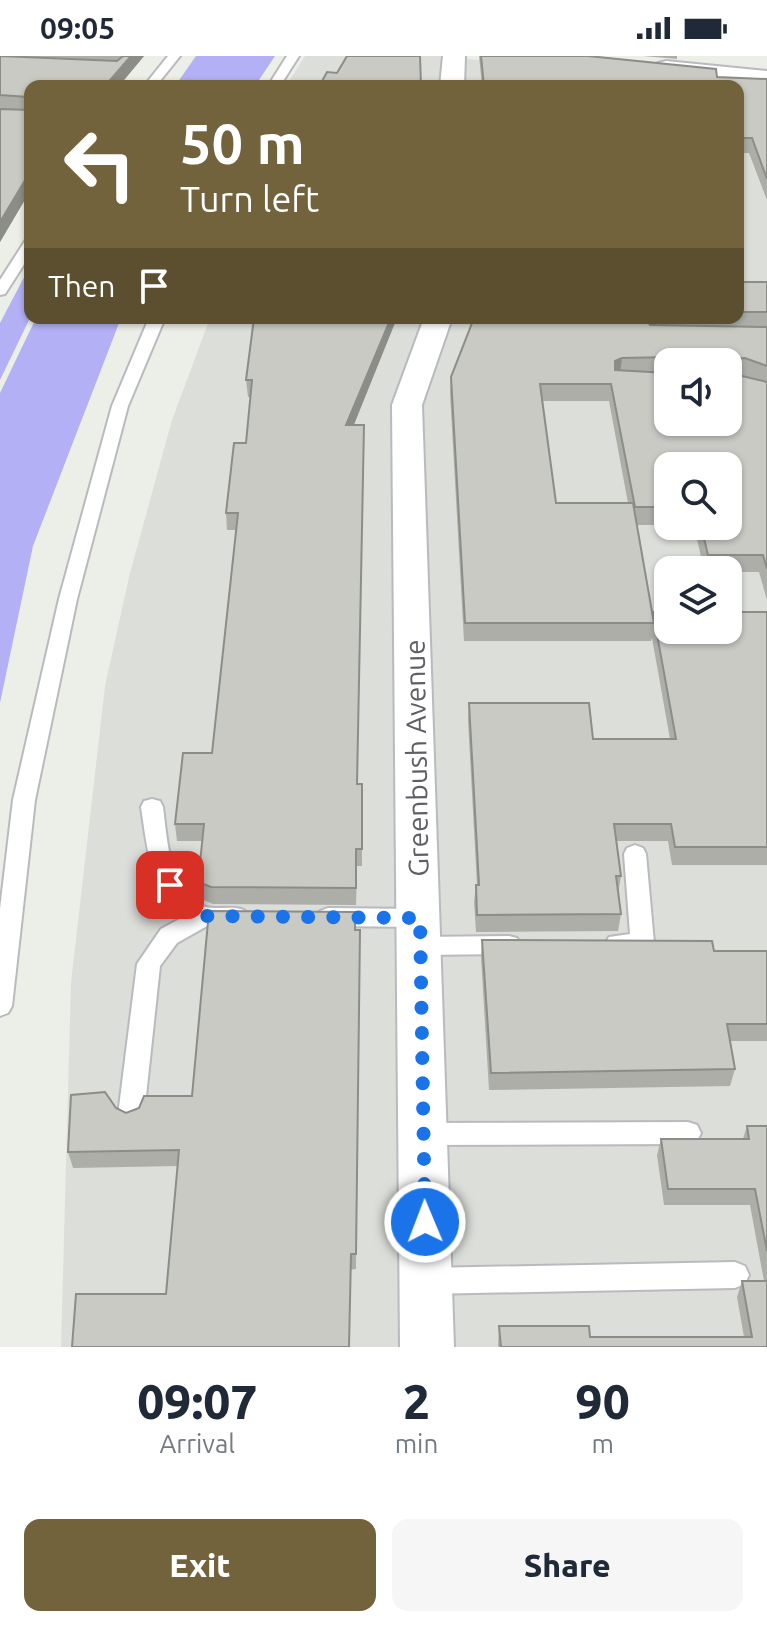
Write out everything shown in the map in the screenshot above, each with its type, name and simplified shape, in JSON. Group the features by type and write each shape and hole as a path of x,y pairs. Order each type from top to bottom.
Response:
{"street":[{"path":"452,80 454,56"},
{"path":"648,66 767,78"},
{"name":"Greenbush Avenue","path":"427,1347 421,932 407,405 436,324"}],"lane":[{"path":"155,80 174,56"},
{"path":"278,80 293,56"},
{"path":"0,291 24,253"},
{"path":"0,1006 24,800 68,599 120,406 154,324"},
{"path":"152,807 170,885 192,911 204,916 251,916"},
{"path":"597,944 642,943 635,854"},
{"path":"131,1115 149,964 169,936 204,916"},
{"path":"298,917 537,945"},
{"path":"424,1134 688,1133"},
{"path":"426,1281 735,1275"}],"shaded area":[{"path":"196,56 275,56 259,80 179,80"},
{"path":"305,56 437,56 684,80 290,80"},
{"path":"744,86 767,88 767,1347 61,1347 71,983 105,686 129,577 172,420 208,324 744,324"},
{"path":"24,277 24,324 27,324 0,380 0,323"},
{"path":"33,324 119,324 33,546 0,703 0,393"}],"building":[{"path":"0,56 117,61 123,56 131,56 110,80 24,80 24,97 0,95"},
{"path":"347,56 420,56 421,80 323,80 327,72 337,73"},
{"path":"481,56 588,56 716,69 717,77 767,79 767,179 752,138 744,138 744,80 483,80"},
{"path":"0,109 24,110 24,182 0,222"},
{"path":"744,282 767,282 767,312 744,312"},
{"path":"253,324 388,324 346,425 364,425 357,784 362,784 362,849 356,849 356,888 211,887 198,882 204,824 175,824 183,753 212,753 238,513 226,513 234,443 246,443 252,380 246,380"},
{"path":"472,324 767,327 767,366 742,358 742,348 654,348 654,357 622,358 615,361 615,370 654,372 654,436 742,436 742,376 767,382 767,569 763,555 708,555 704,540 742,540 742,452 654,452 654,507 635,507 611,384 540,384 556,503 633,503 654,623 465,623 451,377"},
{"path":"742,612 767,612 767,847 675,847 671,824 614,824 621,876 616,876 621,914 477,915 476,885 479,885 469,703 589,703 593,739 676,739 659,644 742,644"},
{"path":"209,911 355,912 355,930 360,930 356,1254 351,1254 349,1347 72,1347 76,1294 166,1294 179,1150 68,1152 71,1095 105,1092 116,1108 126,1113 139,1108 144,1096 192,1096"},
{"path":"482,940 712,941 714,951 767,951 767,1024 727,1024 735,1069 491,1073"},
{"path":"747,1126 767,1126 767,1251 755,1189 668,1189 661,1139 749,1139"},
{"path":"742,1281 767,1281 767,1347 501,1347 499,1326 589,1326 590,1337 752,1337"}],"route":[{"path":"170,885 192,911 204,916 420,918 425,1222"}]}
